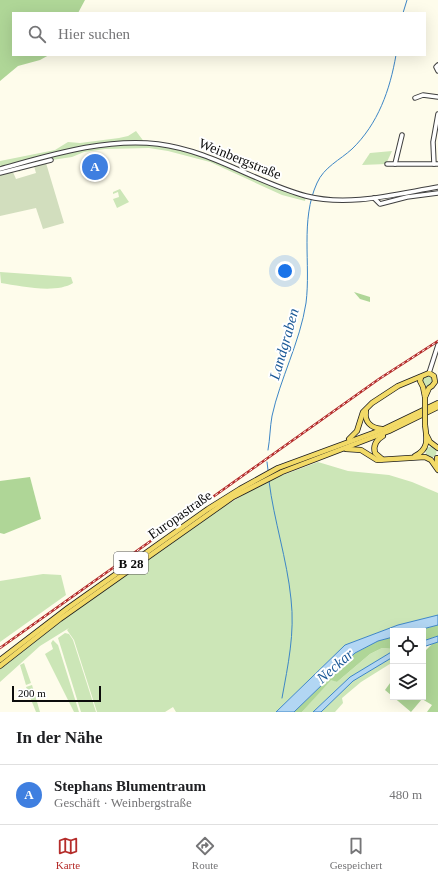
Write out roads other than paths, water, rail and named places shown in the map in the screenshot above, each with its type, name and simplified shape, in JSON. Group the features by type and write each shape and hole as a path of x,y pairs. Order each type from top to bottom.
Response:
{"main road":[{"path":"341,444 354,436 366,408 382,395 406,382 421,377 424,374 429,373 434,376 437,382 432,386 424,386 406,382"},
{"path":"421,377 424,386 425,398 425,457"},
{"name":"B 28","path":"341,444 384,429 438,403"},
{"name":"B 28","path":"338,450 389,431 438,407"},
{"path":"366,408 366,420 372,427 384,429"},
{"path":"384,460 377,456 374,446 376,441 389,431"},
{"path":"426,434 432,444 438,448"},
{"name":"Europastraße","path":"0,660 64,611 203,512 240,488 341,444"},
{"path":"411,457 432,444"},
{"path":"338,450 361,450 377,460 425,457 431,460 438,469"},
{"name":"Europastraße","path":"0,666 46,628 198,520 233,497 269,475 338,450"},
{"path":"431,460 437,457 438,469"}],"street":[{"path":"438,66 438,72"},
{"path":"415,98 423,95 438,97"},
{"path":"387,164 436,164 433,142 438,114"},
{"path":"395,164 402,135"},
{"name":"Weinbergstraße","path":"0,169 102,145 132,143 157,144 205,155 278,187 307,196 345,200 374,198"},
{"path":"0,173 51,160"},
{"path":"374,198 438,187"},
{"path":"374,198 380,204 407,197 438,193"},
{"path":"429,373 438,345"}],"water":[{"path":"438,615 438,625 426,628 390,628"},
{"name":"Neckar","path":"390,628 390,638 378,641 355,653 294,712 276,712 345,645"},
{"path":"438,636 438,642 426,646 426,640"},
{"path":"390,653 390,659 353,681 321,712 313,712 350,677"}],"waterway":[{"name":"Landgraben","path":"403,12 407,0"},
{"name":"Landgraben","path":"268,450 271,420 280,388 295,346 306,303 307,227 312,197 317,183 324,172 352,149 376,118 386,94 396,56"},
{"name":"Landgraben","path":"267,462 268,470"},
{"name":"Landgraben","path":"269,481 287,569 292,612 290,649 282,698"}],"railway":[{"path":"0,648 379,379 438,341"}],"place":[{"name":"Stephans Blumentraum","path":"95,167"}]}
